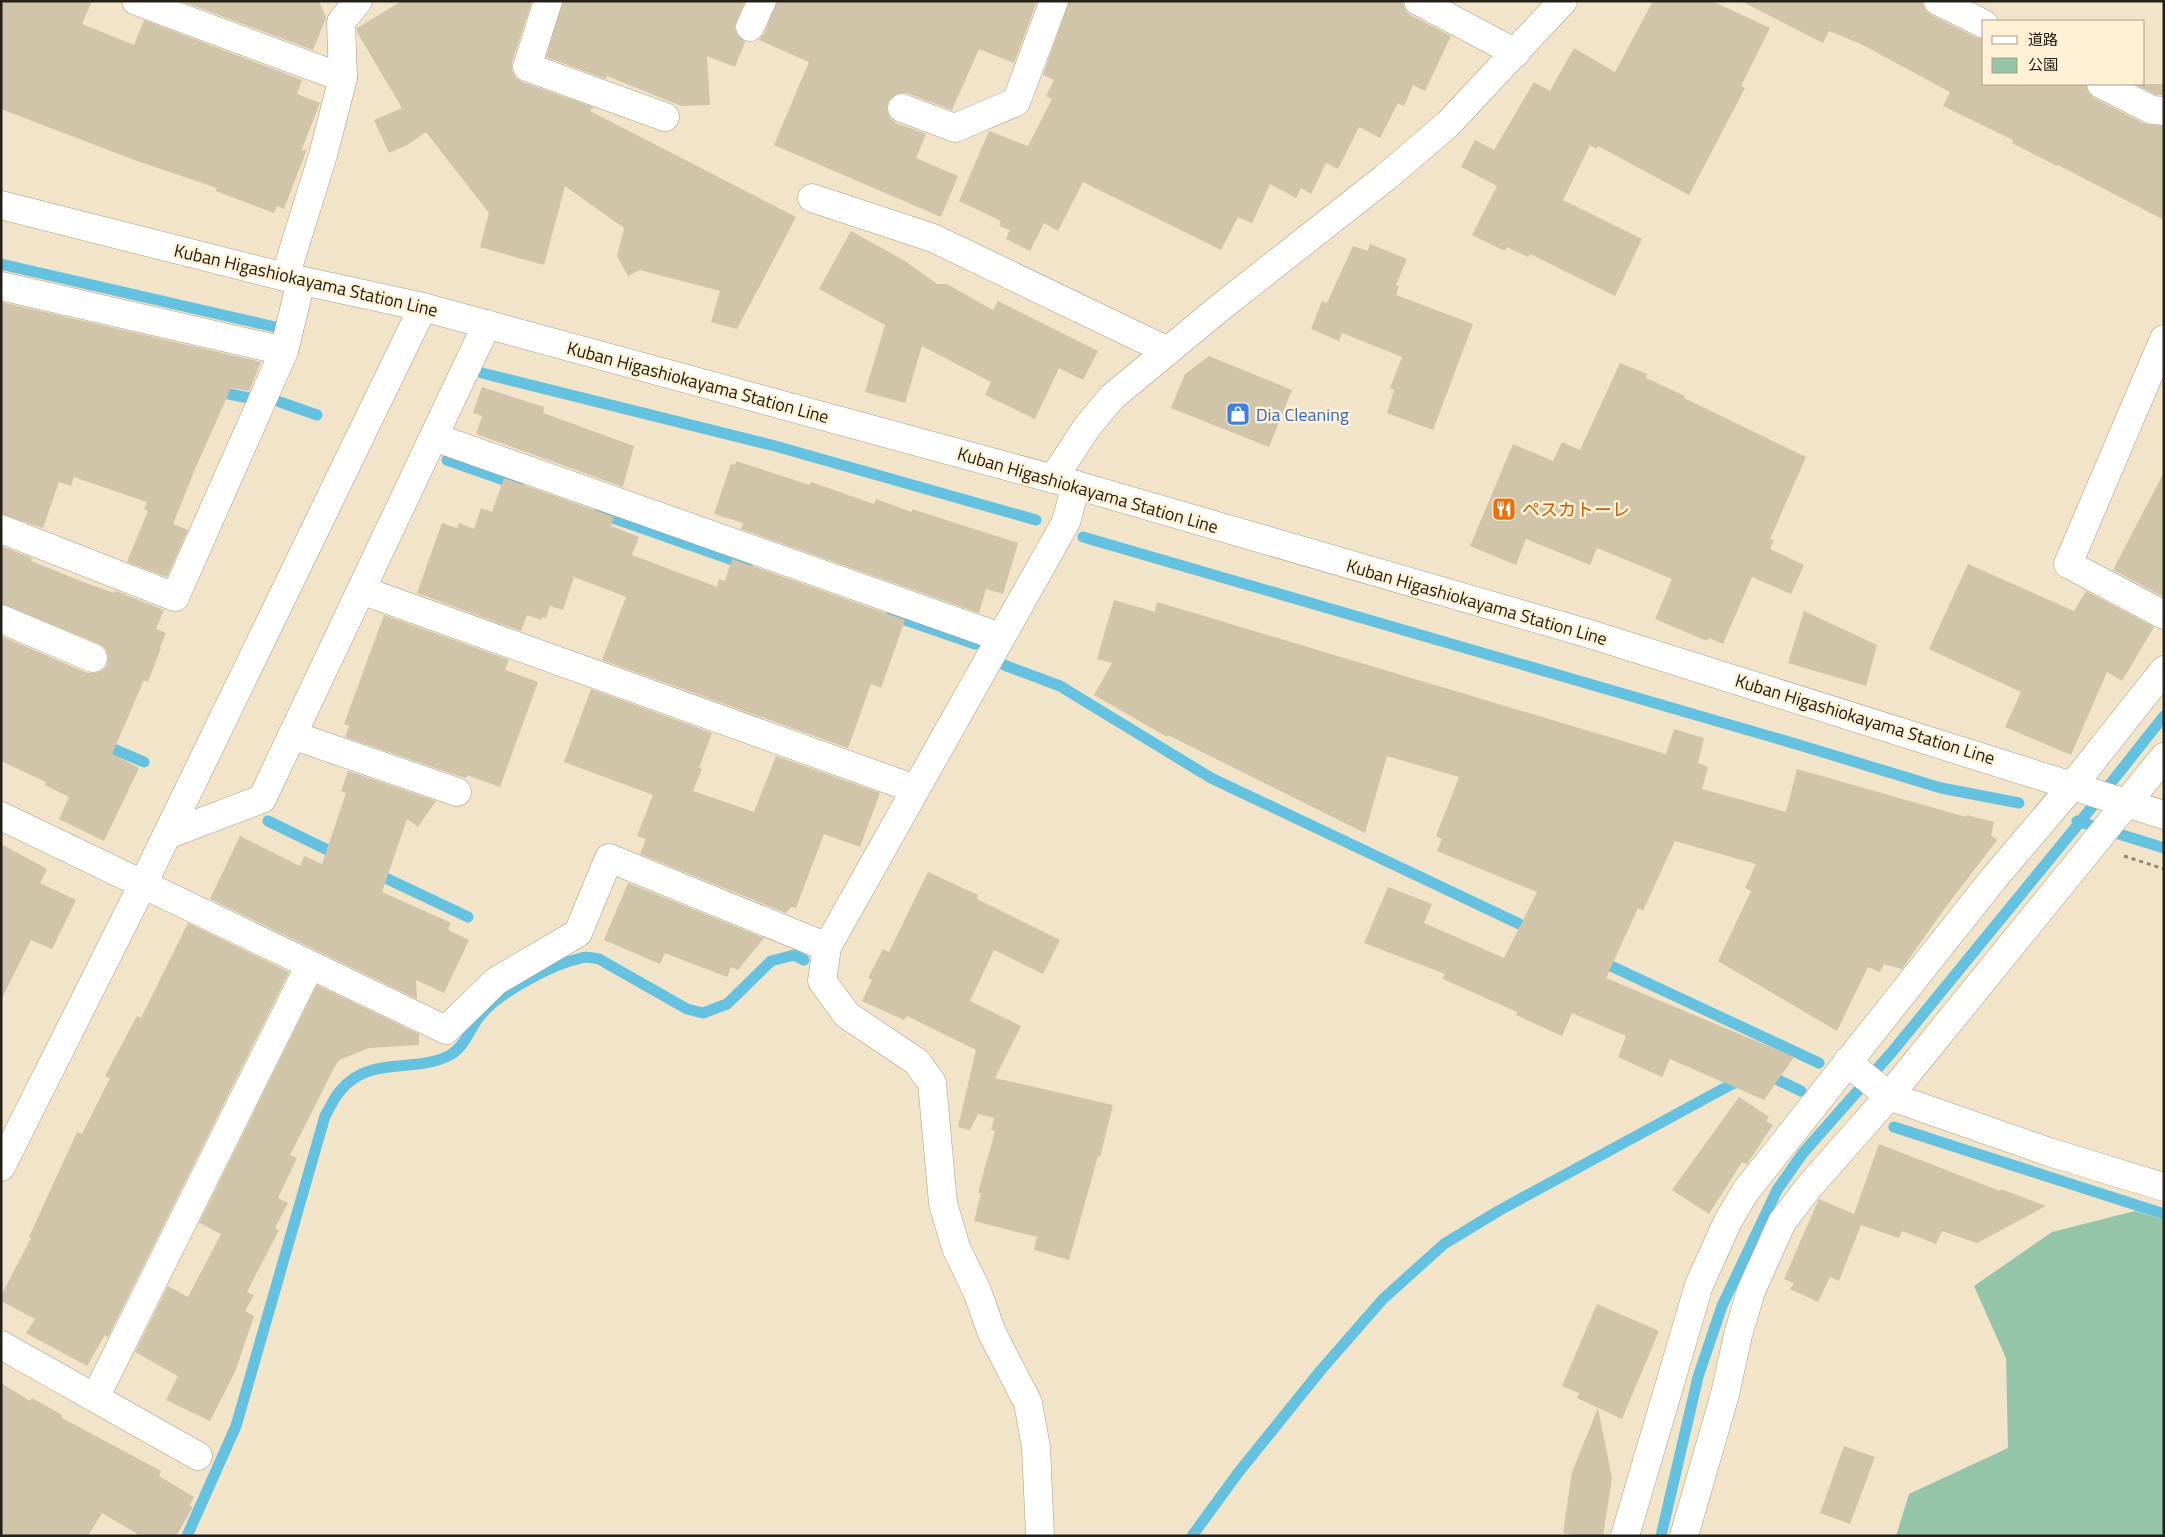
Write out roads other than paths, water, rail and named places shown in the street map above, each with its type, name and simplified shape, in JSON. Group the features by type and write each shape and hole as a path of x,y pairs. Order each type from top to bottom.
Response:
{"street":[{"path":"136,1 343,78"},
{"path":"1,529 175,597 284,351 293,279 343,78 341,22 358,1"},
{"path":"548,1 526,67 665,117"},
{"path":"750,27 762,1"},
{"path":"902,108 955,128 1016,102 1054,1"},
{"path":"1418,1 1516,53"},
{"path":"1040,1536 1036,1447 1028,1403 992,1333 977,1291 956,1248 943,1203 932,1083 917,1062 847,1015 822,981 826,947 1066,522 1064,482 1087,427 1112,397 1386,177 1448,124 1563,1"},
{"path":"1938,1 1982,23"},
{"path":"2103,85 2152,110 2164,111"},
{"path":"812,198 933,238 1168,351"},
{"name":"Kuban Higashiokayama Station Line","path":"1,205 293,279 423,307 1064,482 1593,635 2082,788 2120,808 2164,815"},
{"path":"1,286 284,351"},
{"path":"1,1167 143,884 423,307"},
{"path":"167,835 262,799 487,324"},
{"path":"2164,339 2068,564 2164,615"},
{"path":"434,436 1000,637"},
{"path":"361,590 914,789"},
{"path":"1,619 93,658"},
{"path":"1684,1536 1726,1394 1738,1335 1751,1291 1782,1222 1808,1188 1869,1080 1994,878 2082,788 2164,670"},
{"path":"292,735 457,792"},
{"path":"1625,1536 1699,1285 1728,1221 1745,1192 1869,1080 2097,840 2120,808 2164,756"},
{"path":"1,816 446,1030 496,981 578,933 609,858 826,947"},
{"path":"95,1398 310,965"},
{"path":"1869,1080 2049,1152 2164,1187"},
{"path":"1,1346 198,1456"}],"waterway":[{"path":"1,264 275,327"},
{"path":"482,373 775,446 1036,520"},
{"path":"214,391 249,398"},
{"path":"280,402 317,415"},
{"path":"447,460 518,485"},
{"path":"599,513 747,565"},
{"path":"1083,537 1796,744 1941,788 2019,803"},
{"path":"891,615 975,644"},
{"path":"1004,665 1060,686 1211,778 1534,931"},
{"path":"1661,1536 1698,1377 1722,1306 1777,1190 1803,1153 1892,1052 2164,716"},
{"path":"102,744 144,762"},
{"path":"268,821 340,856"},
{"path":"2077,821 2164,848"},
{"path":"375,873 468,917"},
{"path":"187,1536 236,1426 325,1116 341,1090 353,1079 365,1072 393,1066 422,1064 450,1055 460,1047 480,1016 512,989 541,973 583,957 599,959 687,1009 703,1013 727,1004 771,961 794,955 804,960"},
{"path":"1598,960 1819,1063"},
{"path":"1763,1077 1776,1079 1801,1091"},
{"path":"1192,1536 1238,1473 1321,1370 1383,1299 1444,1244 1500,1210 1732,1084 1743,1081"},
{"path":"1894,1127 2164,1214"}],"place":[{"name":"Dia Cleaning","path":"1238,414"},
{"name":"ペスカトーレ","path":"1504,509"}]}
